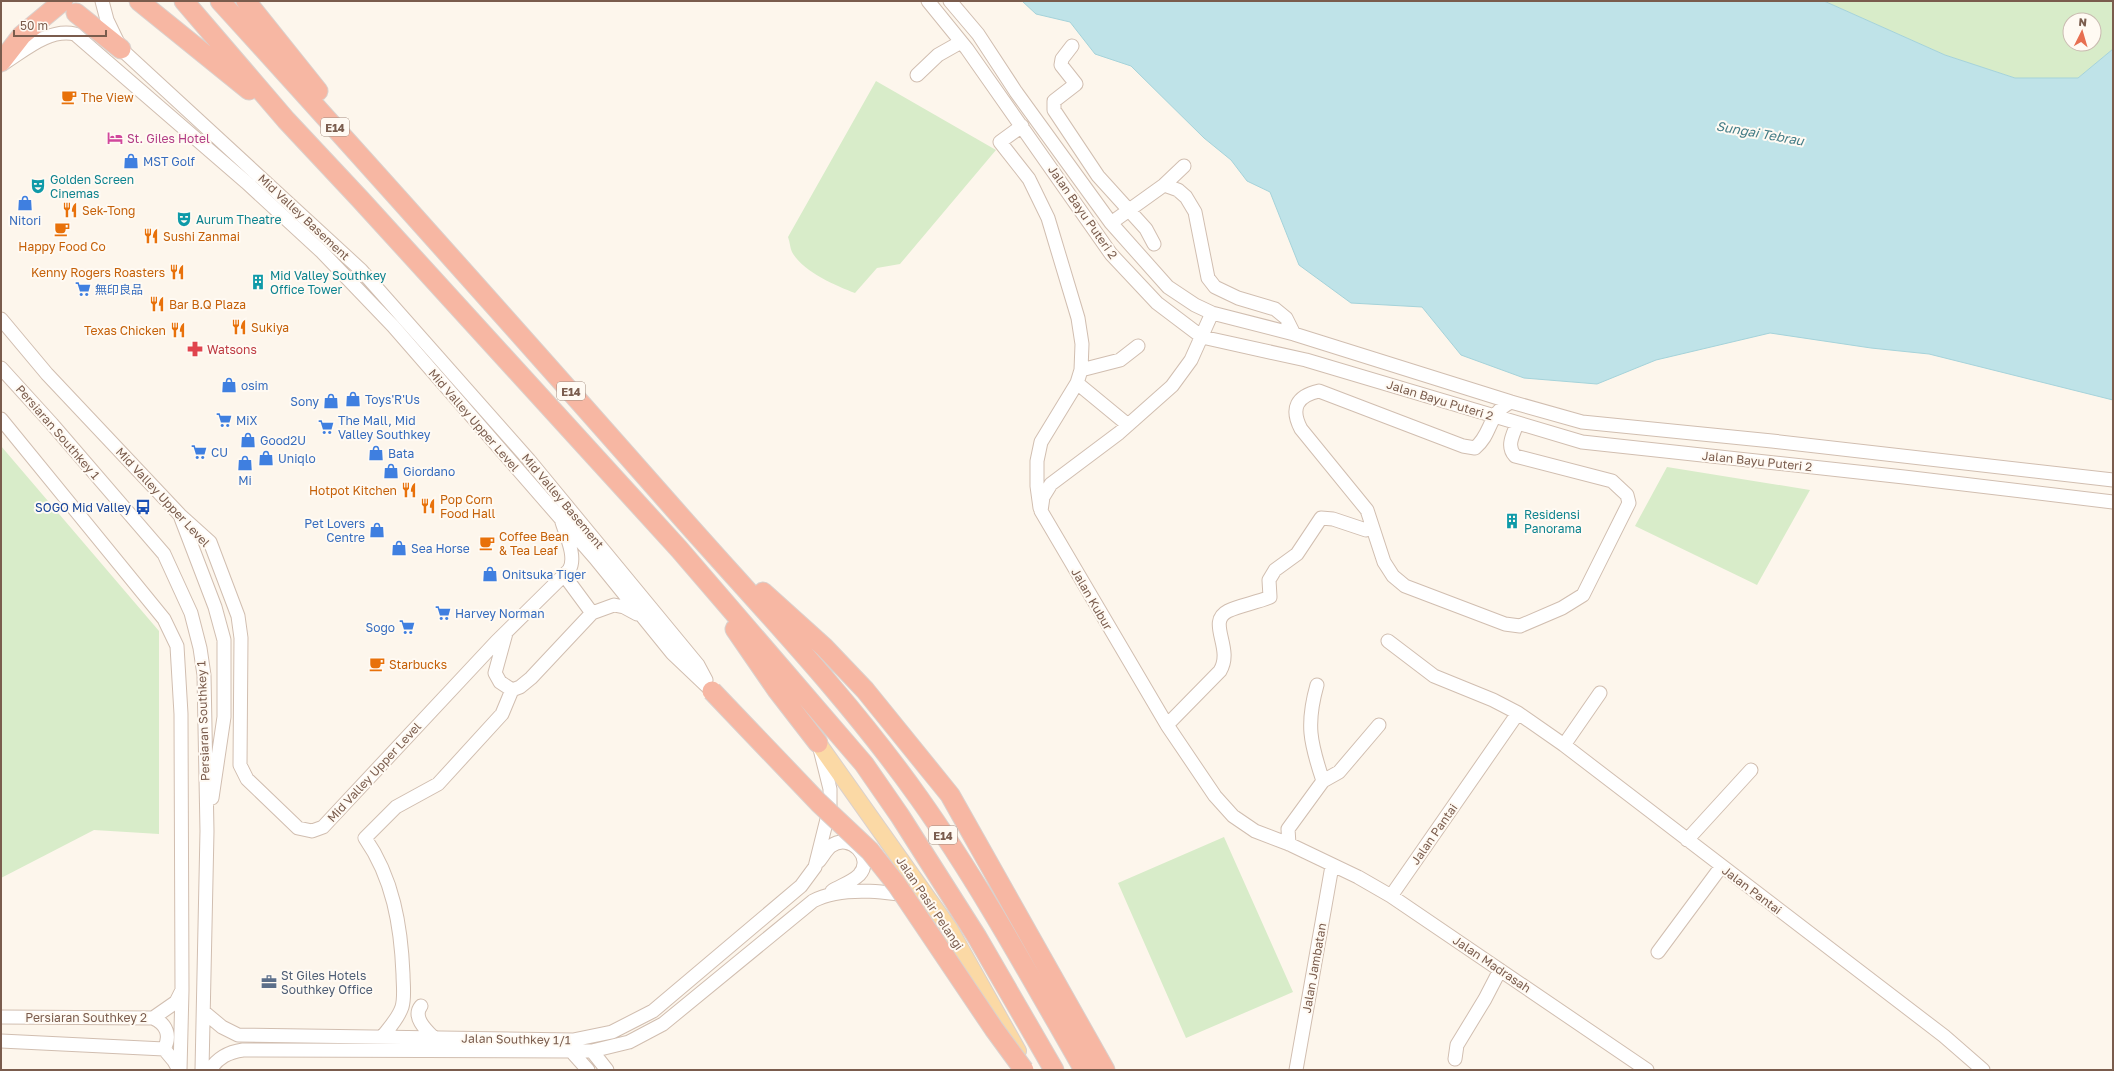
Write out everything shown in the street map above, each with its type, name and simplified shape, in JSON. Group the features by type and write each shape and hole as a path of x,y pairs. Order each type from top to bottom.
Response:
{"highway":[{"path":"139,1 286,120"},
{"name":"E14","path":"184,1 286,120 680,550 864,764 900,816 977,937 1054,1070"},
{"name":"E14","path":"220,1 450,254 691,529 774,620 884,752 920,799 1020,958 1084,1070"},
{"path":"246,1 450,254"},
{"path":"1,62 22,35 66,6 121,49"},
{"path":"691,529 824,647 865,690 950,795 1105,1070"},
{"path":"680,550 777,690 818,743"},
{"path":"712,691 819,803 870,851 896,885 994,1029 1024,1070"}],"main road":[{"name":"Jalan Pasir Pelangi","path":"818,743 929,899 965,956 1028,1070"}],"street":[{"path":"102,1 107,20 121,49 197,119 246,182"},
{"name":"Jalan Bayu Puteri 2","path":"928,1 961,42 1022,126 1110,254 1157,303 1202,337 1306,360 1517,424 1582,442 1904,477 2113,502"},
{"name":"Jalan Bayu Puteri 2","path":"950,1 978,34 1016,92 1111,223 1168,287 1195,305 1212,313 1294,334 1511,402 1582,422 1772,441 2113,480"},
{"name":"Mid Valley Upper Level","path":"1,65 51,34 66,32 75,34 246,182 322,252 393,326 562,522 595,558 639,615 672,654 712,691"},
{"path":"917,75 938,55 961,42"},
{"path":"1072,46 1062,59 1061,65 1076,84 1054,101 1054,110 1098,176 1146,229 1154,244"},
{"name":"Mid Valley Basement","path":"197,119 361,270 373,283 529,460 698,665 712,691"},
{"path":"1022,126 1000,142 1029,180 1048,218 1078,318 1082,344 1081,370 1077,383 1041,442 1037,461 1037,486 1041,511"},
{"path":"1111,223 1164,185 1184,166"},
{"path":"1164,185 1178,190 1186,197 1195,212 1208,278 1215,287 1238,298 1275,309 1286,318 1294,334"},
{"path":"1041,511 1043,498 1051,484 1128,425 1172,386 1191,360 1212,313"},
{"name":"Mid Valley Upper Level","path":"1,320 47,374 180,515 210,542 238,616 241,638 240,764 247,779 298,828 312,831 323,827 507,632 571,568 572,562 562,522"},
{"path":"1081,370 1120,360 1138,346"},
{"name":"Persiaran Southkey 1","path":"1,368 52,424 164,554 191,613 200,648 204,675 207,831 202,1070"},
{"path":"1077,383 1128,425"},
{"path":"1511,402 1500,407 1483,441 1476,448 1463,446 1319,391 1307,394 1300,401 1295,410 1296,420 1301,429 1367,510 1384,562 1393,576 1405,586 1505,624 1520,626 1562,608 1583,595 1629,503 1627,495 1612,482 1515,456 1510,451 1510,446 1517,424"},
{"name":"Persiaran Southkey 1","path":"1,419 164,619 177,646 181,714 182,990 179,1070"},
{"name":"Jalan Kubur","path":"1041,511 1167,725 1215,796 1232,816 1255,831 1289,844 1332,866"},
{"path":"180,515 215,607 224,640 224,716 207,831"},
{"path":"1167,725 1215,676 1224,664 1226,658 1218,625 1221,616 1228,611 1254,604 1270,597 1269,580 1275,570 1297,554 1321,518 1333,519 1366,530"},
{"path":"564,575 592,613"},
{"name":"Mid Valley Upper Level","path":"507,632 495,673 500,682 512,690 520,687 531,678 592,613 614,605 624,607 639,615"},
{"name":"Jalan Pantai","path":"1388,641 1434,676 1494,700 1518,713 1564,745 1721,867 1937,1031 1983,1070"},
{"path":"1317,685 1309,718 1316,758 1323,781"},
{"path":"382,1037 398,1017 403,1006 401,937 399,919 378,856 365,838 396,807 438,784 502,714 512,690"},
{"path":"1564,745 1600,693"},
{"name":"Jalan Pantai","path":"1391,896 1518,713"},
{"path":"1289,844 1288,829 1323,781 1339,772 1379,725"},
{"name":"Jalan Southkey 1/1","path":"204,1012 222,1027 238,1035 573,1040 612,1032 653,1011 801,886 815,867 830,807 830,789 818,743"},
{"path":"1687,840 1751,770"},
{"path":"815,867 827,850 839,842 848,842 854,845 863,856 863,869 860,874 824,895"},
{"name":"Jalan Madrasah","path":"1332,866 1358,877 1391,896 1647,1070"},
{"name":"Jalan Jambatan","path":"1296,1070 1332,866"},
{"path":"1658,952 1721,867"},
{"name":"Jalan Southkey 1/1","path":"210,1070 220,1058 231,1052 243,1050 592,1051 629,1042 663,1024 813,901 824,895 852,891 908,895 929,899"},
{"path":"1455,1059 1457,1045 1485,999 1500,970"},
{"name":"Persiaran Southkey 2","path":"1,1017 154,1018 176,1002 182,990"},
{"path":"421,1006 417,1011 418,1015 423,1025 434,1038"},
{"path":"154,1018 164,1025 167,1031 167,1044 164,1049 174,1060 179,1070"},
{"name":"Persiaran Southkey 2","path":"1,1041 164,1049"},
{"path":"571,1051 588,1070"},
{"path":"592,1051 607,1070"}],"green space":[{"path":"1824,1 2113,1 2113,49 2078,78 2015,78 1945,55"},
{"path":"876,81 996,150 900,264 877,268 855,293 829,282 803,265 792,252 788,237"},
{"path":"1,446 159,631 159,834 94,830 1,878"},
{"path":"1667,467 1810,490 1757,585 1635,526"},
{"path":"1224,837 1293,992 1186,1038 1118,883"}],"water":[{"name":"Sungai Tebrau","path":"1022,1 1824,1 1945,55 2015,78 2078,78 2113,49 2113,400 1929,354 1871,348 1770,333 1656,360 1597,384 1524,378 1461,355 1422,307 1351,303 1299,265 1270,192 1247,181 1231,160 1204,138 1131,66 1095,54 1070,22 1036,14"}],"place":[{"name":"The View","path":"69,97"},
{"name":"St. Giles Hotel","path":"115,138"},
{"name":"MST Golf","path":"131,161"},
{"name":"Golden Screen Cinemas","path":"38,186"},
{"name":"Nitori","path":"25,203"},
{"name":"Sek-Tong","path":"70,210"},
{"name":"Aurum Theatre","path":"184,219"},
{"name":"Happy Food Co","path":"62,229"},
{"name":"Sushi Zanmai","path":"151,236"},
{"name":"Kenny Rogers Roasters","path":"177,272"},
{"name":"Mid Valley Southkey Office Tower","path":"258,282"},
{"name":"無印良品","path":"83,289"},
{"name":"Bar B.Q Plaza","path":"157,304"},
{"name":"Sukiya","path":"239,327"},
{"name":"Texas Chicken","path":"178,330"},
{"name":"Watsons","path":"195,349"},
{"name":"osim","path":"229,385"},
{"name":"Toys'R'Us","path":"353,399"},
{"name":"Sony","path":"331,401"},
{"name":"MiX","path":"224,420"},
{"name":"The Mall, Mid Valley Southkey","path":"326,427"},
{"name":"Good2U","path":"248,440"},
{"name":"CU","path":"199,452"},
{"name":"Bata","path":"376,453"},
{"name":"Uniqlo","path":"266,458"},
{"name":"Mi","path":"245,463"},
{"name":"Giordano","path":"391,471"},
{"name":"Hotpot Kitchen","path":"409,490"},
{"name":"Pop Corn Food Hall","path":"428,506"},
{"name":"SOGO Mid Valley","path":"143,507"},
{"name":"Residensi Panorama","path":"1512,521"},
{"name":"Pet Lovers Centre","path":"377,530"},
{"name":"Coffee Bean & Tea Leaf","path":"487,543"},
{"name":"Sea Horse","path":"399,548"},
{"name":"Onitsuka Tiger","path":"490,574"},
{"name":"Harvey Norman","path":"443,613"},
{"name":"Sogo","path":"407,627"},
{"name":"Starbucks","path":"377,664"},
{"name":"St Giles Hotels Southkey Office","path":"269,982"}]}
